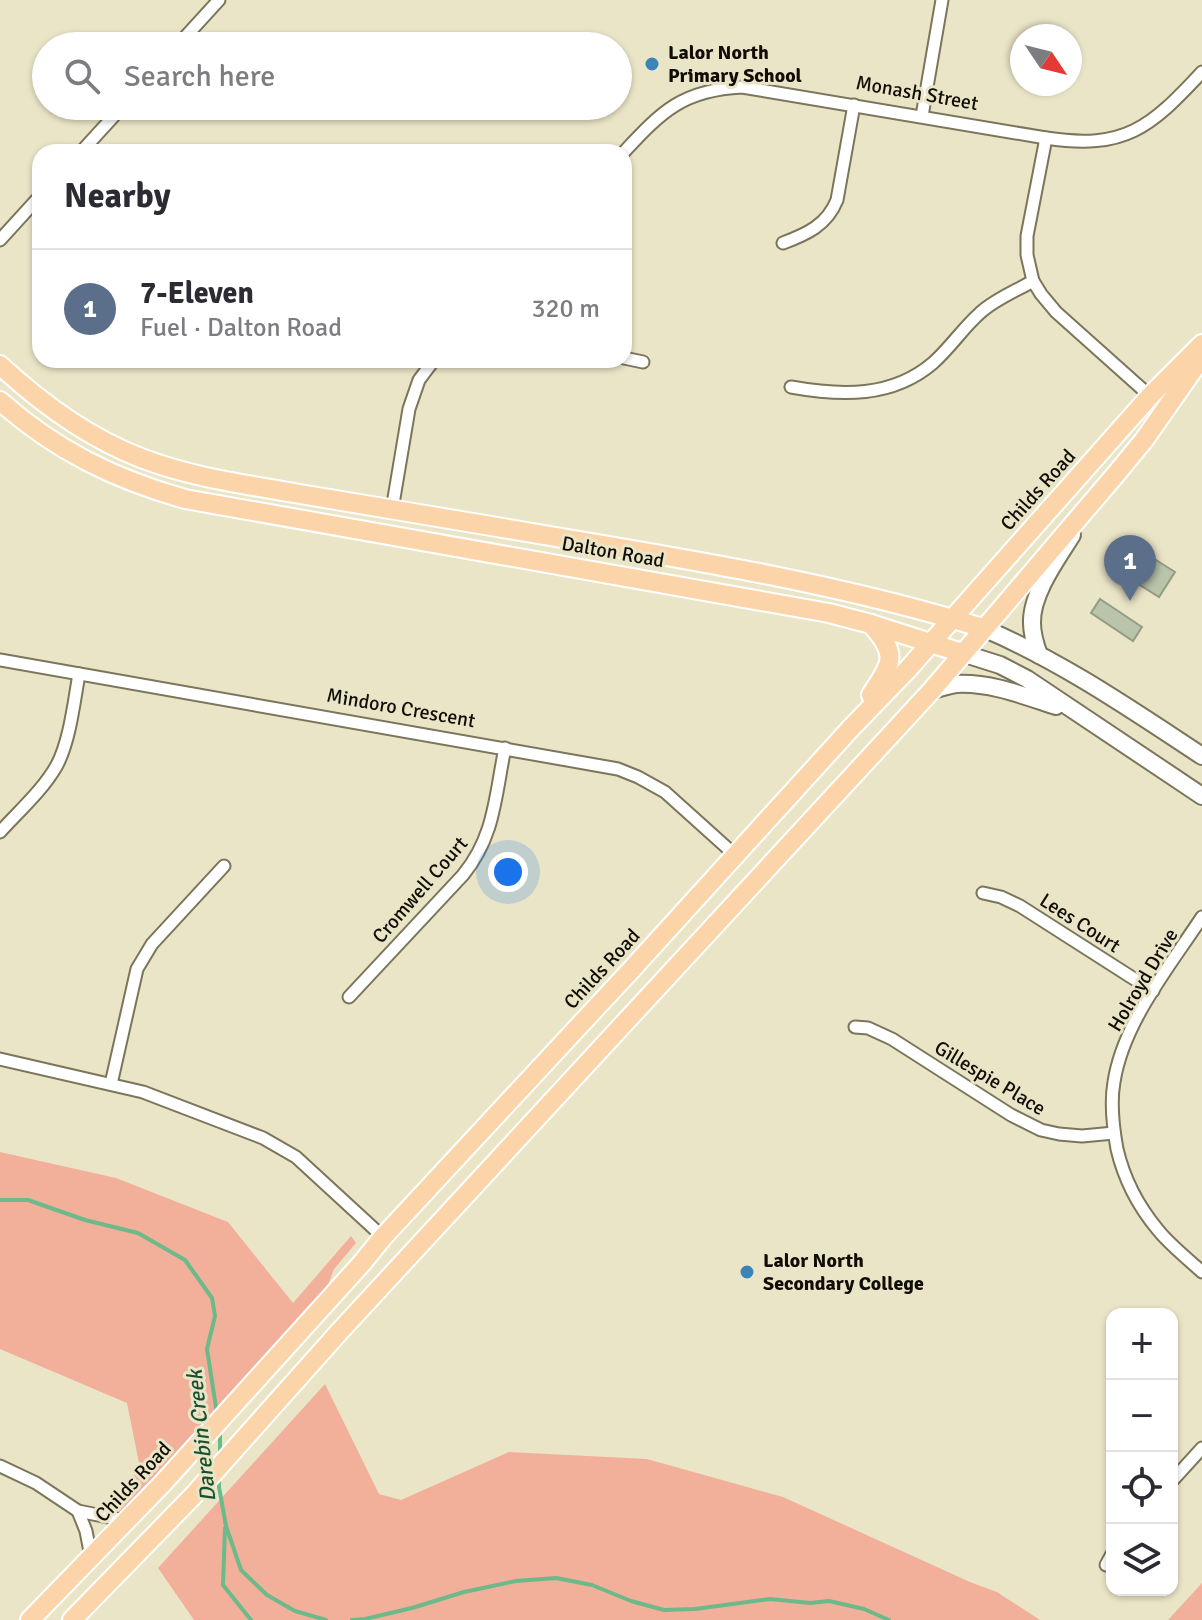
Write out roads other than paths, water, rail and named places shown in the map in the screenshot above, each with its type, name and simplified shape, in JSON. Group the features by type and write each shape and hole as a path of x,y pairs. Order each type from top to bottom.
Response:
{"main road":[{"name":"Childs Road","path":"71,1620 193,1496 406,1260 932,690 1144,440 1157,403 1202,344"},
{"name":"Childs Road","path":"30,1620 163,1483 383,1237 932,643 1117,435 1157,403 1202,357"},
{"name":"Dalton Road","path":"0,365 65,419 102,440 164,466 211,478 748,570 832,587 983,628 1039,655 1096,688 1202,756"},
{"name":"Dalton Road","path":"0,401 63,448 116,476 157,491 209,504 829,613 1000,665 1027,679 1202,796"},
{"path":"1117,435 1133,433 1144,440"},
{"path":"388,536 392,510"},
{"path":"1039,655 1032,622 1039,593 1087,510"},
{"path":"851,728 890,660 885,640 871,624"},
{"path":"932,690 953,684 970,684 1010,691 1077,712"},
{"name":"Mindoro Crescent","path":"735,855 760,876"},
{"path":"383,1237 406,1260"},
{"path":"48,1601 71,1620"}],"street":[{"path":"190,32 219,0"},
{"path":"922,116 942,0"},
{"name":"Monash Street","path":"631,144 671,106 699,93 721,88 758,88 1046,138 1089,142 1127,134 1143,126 1160,115 1202,72"},
{"path":"783,243 813,230 833,209 854,105"},
{"path":"88,144 110,120"},
{"path":"1046,138 1027,236 1027,255 1033,281 1056,312 1157,403"},
{"path":"0,240 32,205"},
{"path":"791,387 849,393 896,385 933,362 988,306 1033,281"},
{"path":"632,360 643,362"},
{"path":"392,510 409,409 419,380 428,368"},
{"name":"Mindoro Crescent","path":"0,660 598,764 653,784 735,855"},
{"path":"0,832 58,763 79,674"},
{"name":"Cromwell Court","path":"349,997 463,875 478,854 489,831 505,748"},
{"path":"111,1084 137,969 152,944 224,866"},
{"name":"Lees Court","path":"983,893 1020,906 1153,991"},
{"name":"Holroyd Drive","path":"1202,917 1153,991 1126,1040 1113,1085 1112,1110 1121,1166 1131,1189 1159,1232 1202,1272"},
{"name":"Gillespie Place","path":"855,1027 868,1028 892,1039 1011,1115 1041,1130 1082,1136 1114,1133"},
{"path":"0,1059 158,1097 263,1138 296,1157 383,1237"},
{"path":"1178,1474 1202,1448"},
{"path":"0,1466 36,1483 78,1511 128,1521"},
{"path":"78,1511 91,1557"}],"waterway":[{"name":"Darebin Creek","path":"0,1200 28,1200 85,1220 138,1233 185,1260 212,1298 215,1316 207,1349 217,1414"},
{"name":"Darebin Creek","path":"220,1430 220,1453"},
{"name":"Darebin Creek","path":"219,1478 226,1526 241,1570 267,1595 295,1611 326,1620"},
{"path":"225,1528 223,1585 251,1620"},
{"name":"Darebin Creek","path":"352,1620 516,1581 556,1578 592,1585 664,1610 770,1599 810,1603 829,1601 864,1609 889,1620"}],"place":[{"name":"Lalor North Primary School","path":"652,64"},
{"name":"7-Eleven","path":"1130,601"},
{"name":"Lalor North Secondary College","path":"747,1272"}]}
